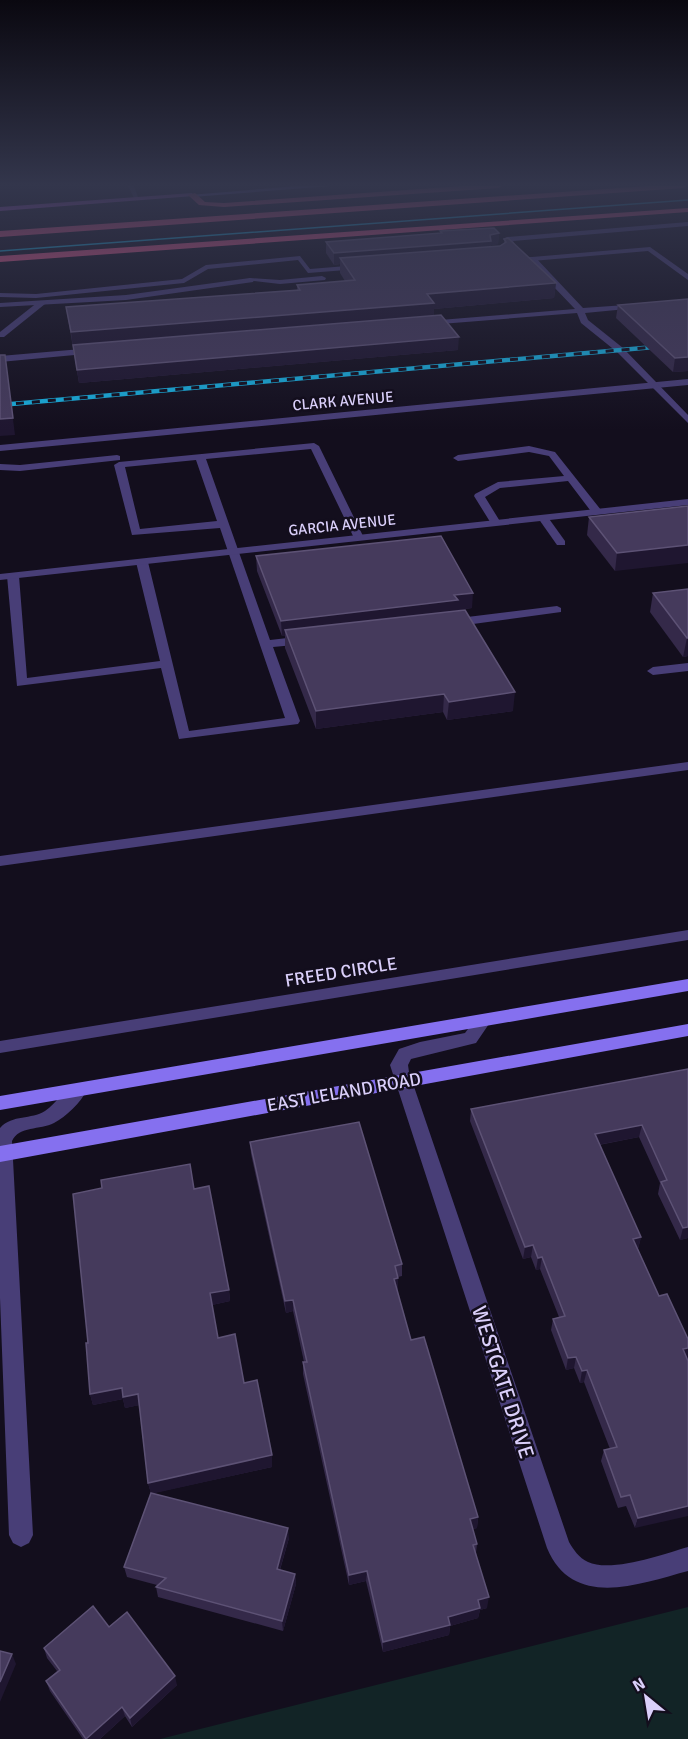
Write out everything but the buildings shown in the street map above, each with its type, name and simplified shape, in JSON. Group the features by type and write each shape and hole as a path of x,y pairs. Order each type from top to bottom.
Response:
{"main road":[{"path":"0,1103 688,985"},
{"name":"EAST LELAND ROAD","path":"2,1153 688,1030"}],"street":[{"path":"0,296 36,296 184,281 206,267"},
{"path":"306,267 308,271 362,267"},
{"path":"540,267 578,305 584,321 620,350 688,420"},
{"path":"674,267 688,278"},
{"path":"0,305 41,304 184,292 250,280 280,282 360,276"},
{"path":"1,335 41,304"},
{"path":"414,325 645,306"},
{"path":"0,359 106,350"},
{"name":"CLARK AVENUE","path":"0,448 655,387 688,382"},
{"path":"110,437 136,533 224,524"},
{"path":"0,467 20,468 200,458 314,446 359,538"},
{"path":"458,458 529,449 552,454 597,512"},
{"path":"142,562 184,736 293,722 200,458"},
{"path":"496,523 479,496 498,485 571,478"},
{"name":"GARCIA AVENUE","path":"0,577 688,502"},
{"path":"543,518 561,543"},
{"path":"13,576 21,683 166,664"},
{"path":"440,624 557,610"},
{"path":"266,644 312,639"},
{"path":"653,671 688,667"},
{"path":"0,861 688,766"},
{"name":"FREED CIRCLE","path":"0,1047 688,935"},
{"path":"403,1082 399,1065 405,1054 420,1048 470,1038 483,1021"},
{"name":"WESTGATE DRIVE","path":"403,1082 559,1548 580,1571 591,1575 618,1575 688,1560"},
{"path":"21,1535 2,1153 4,1136 10,1128 48,1118 78,1090"}],"shaded area":[{"path":"688,1607 688,1739 160,1739"}],"railway":[{"path":"0,405 688,344"}]}
